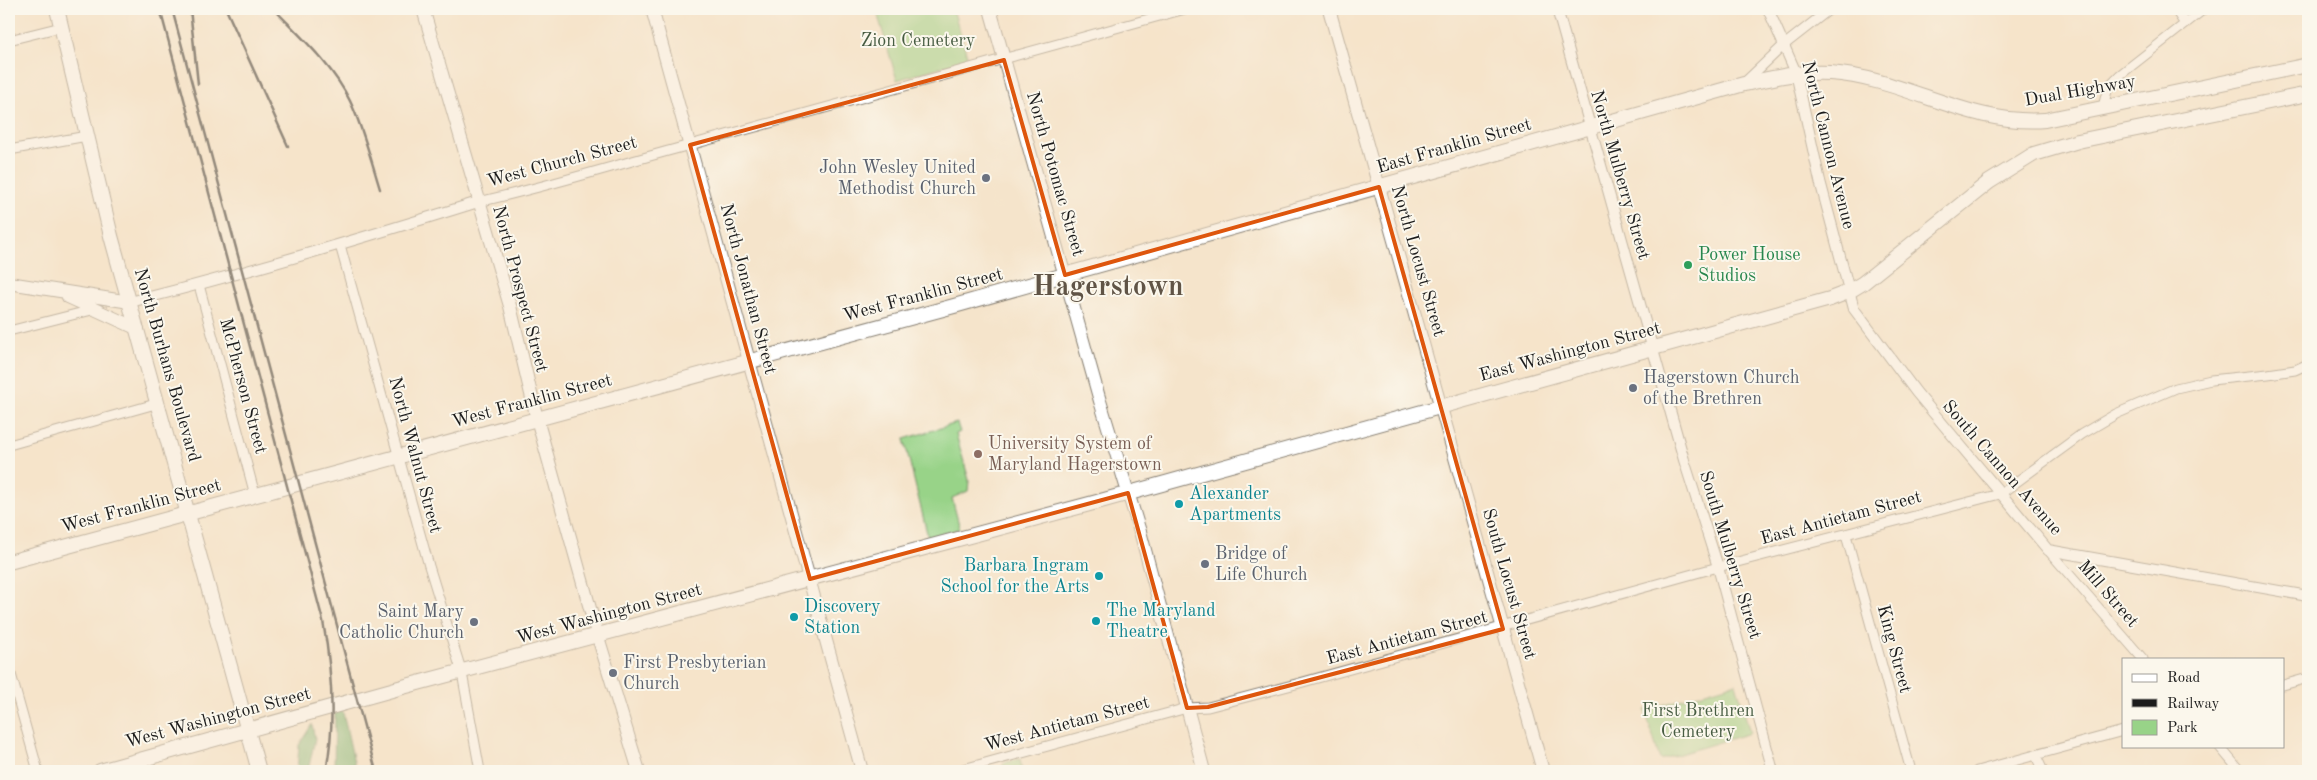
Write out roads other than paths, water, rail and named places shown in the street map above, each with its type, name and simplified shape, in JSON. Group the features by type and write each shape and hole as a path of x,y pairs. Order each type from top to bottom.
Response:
{"main road":[{"name":"North Burhans Boulevard","path":"57,9 111,236 159,403 259,771"},
{"name":"North Prospect Street","path":"423,9 510,306 537,419 598,637 639,771"},
{"name":"North Jonathan Street","path":"652,9 862,771"},
{"name":"North Potomac Street","path":"990,9 1128,493 1204,771"},
{"name":"North Locust Street","path":"1329,9 1441,406"},
{"name":"Dual Highway","path":"1744,84 1796,73 1832,73 1858,77 2005,120 2045,120 2308,65"},
{"name":"East Franklin Street","path":"1065,275 1744,84"},
{"path":"2270,102 2308,94"},
{"path":"2270,102 2308,99"},
{"name":"East Washington Street","path":"1128,493 1653,349 1848,292 1902,253 1989,182 2013,165 2050,148 2270,102"},
{"name":"West Franklin Street","path":"9,562 1065,275"},
{"path":"9,283 130,302"},
{"path":"59,292 92,310 114,317 138,329"},
{"name":"South Locust Street","path":"1441,406 1543,771"},
{"name":"West Washington Street","path":"100,771 248,729 598,637 1128,493"}],"street":[{"name":"West Church Street","path":"130,302 199,285 340,245 478,202 548,186 1185,9"},
{"name":"North Mulberry Street","path":"1557,9 1653,349"},
{"name":"North Cannon Avenue","path":"1768,9 1796,73 1848,292"},
{"name":"East Franklin Street","path":"1744,84 1784,45 1830,9"},
{"path":"2175,9 2185,24"},
{"path":"2103,107 2108,87 2204,9"},
{"path":"9,40 61,26"},
{"path":"9,150 87,136"},
{"name":"North Walnut Street","path":"340,245 429,566 462,673 480,771"},
{"name":"McPherson Street","path":"199,285 255,495"},
{"name":"South Cannon Avenue","path":"1848,292 1854,309 1904,376 2048,550 2308,596"},
{"path":"9,331 92,310"},
{"name":"South Mulberry Street","path":"1653,349 1718,568 1773,771"},
{"name":"East Antietam Street","path":"1187,708 1208,707 1718,568 2000,494 2082,434 2116,414 2176,388 2212,380 2295,370 2308,364"},
{"path":"9,445 159,403"},
{"name":"King Street","path":"1846,535 1911,771"},
{"name":"Mill Street","path":"2048,550 2142,658"},
{"path":"9,667 38,771"},
{"path":"2284,685 2308,678"},
{"name":"West Antietam Street","path":"956,771 1187,708"},
{"path":"1977,771 2122,732"},
{"path":"2221,748 2240,771"},
{"path":"2036,756 2043,771"}],"railway":[{"path":"160,9 323,621 329,658 332,696 331,734 326,771"},
{"path":"172,9 376,771"},
{"path":"190,9 198,84"},
{"path":"226,9 288,146"},
{"path":"274,9 316,52 343,88 359,122 380,189"}],"place":[{"name":"John Wesley United Methodist Church","path":"986,178"},
{"name":"Power House Studios","path":"1688,265"},
{"name":"Hagerstown Church of the Brethren","path":"1633,388"},
{"name":"University System of Maryland Hagerstown","path":"978,454"},
{"name":"Alexander Apartments","path":"1179,504"},
{"name":"Bridge of Life Church","path":"1205,564"},
{"name":"Barbara Ingram School for the Arts","path":"1099,576"},
{"name":"Discovery Station","path":"794,617"},
{"name":"The Maryland Theatre","path":"1096,621"},
{"name":"Saint Mary Catholic Church","path":"474,622"},
{"name":"First Presbyterian Church","path":"613,673"}],"district":[{"name":"Hagerstown","path":"1108,288"}],"park label":[{"name":"Zion Cemetery","path":"918,41"},
{"name":"First Brethren Cemetery","path":"1698,721"}]}
